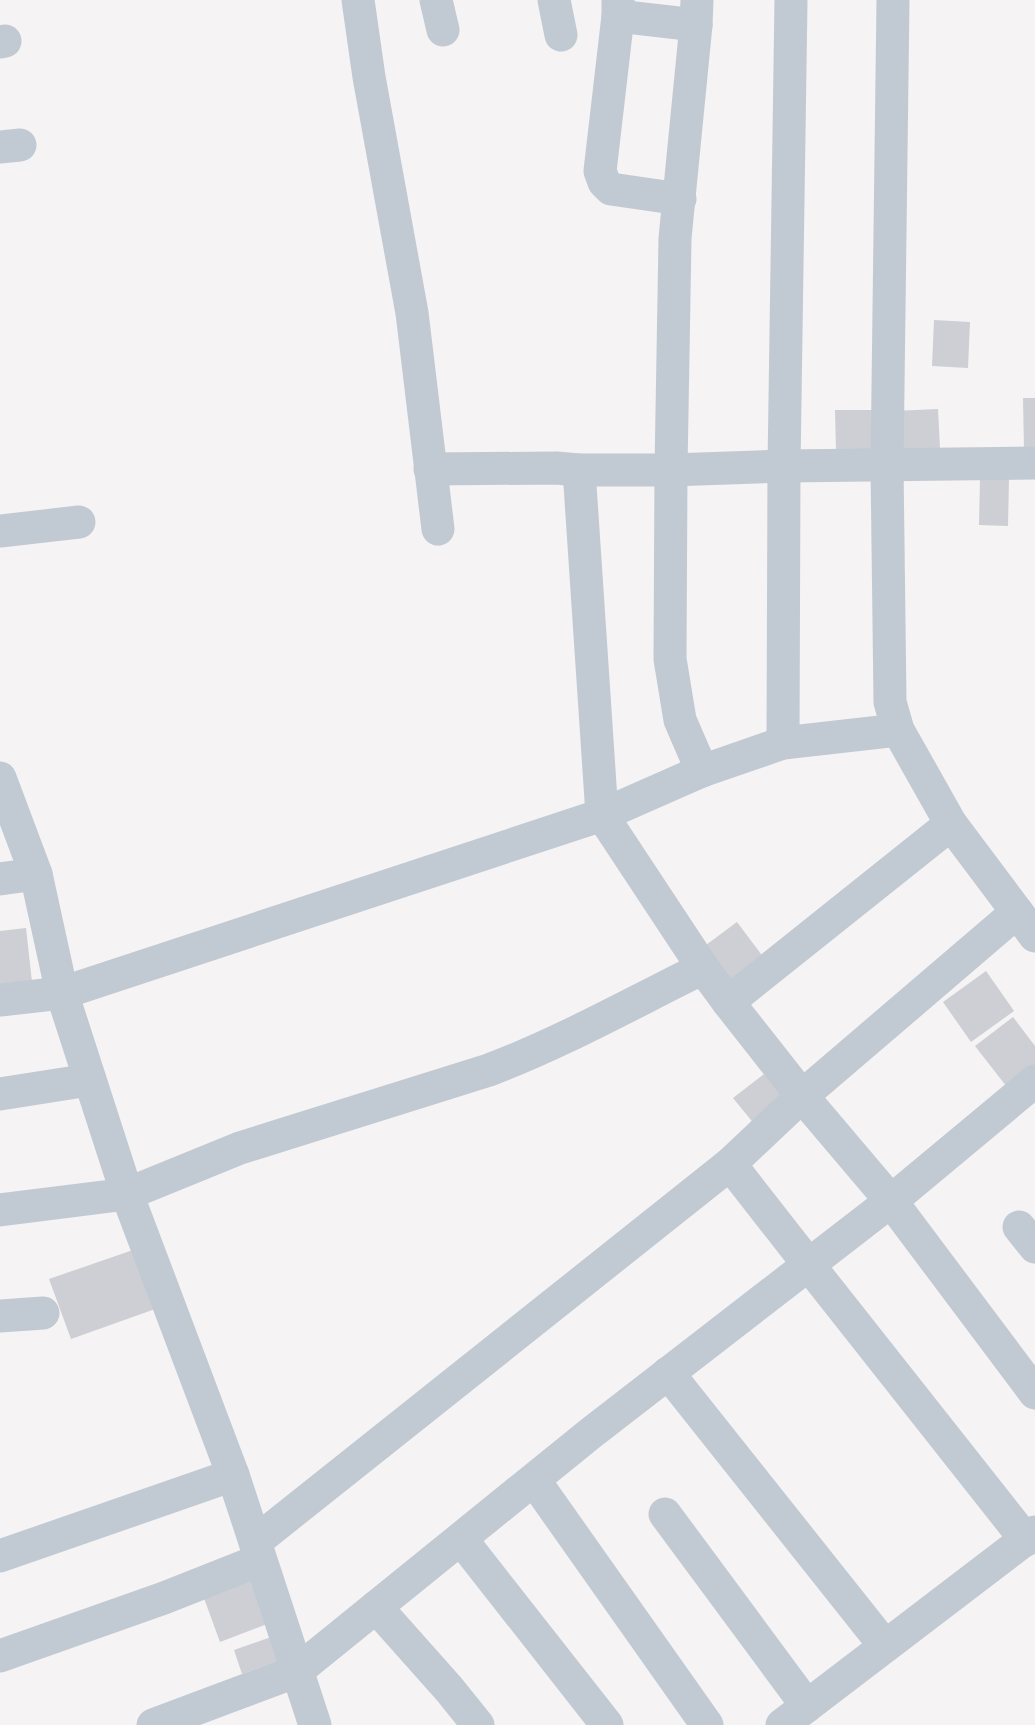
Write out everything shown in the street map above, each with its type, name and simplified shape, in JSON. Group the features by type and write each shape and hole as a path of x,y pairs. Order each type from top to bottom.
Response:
{"street":[{"path":"358,0 369,77 412,313 438,529"},
{"path":"554,0 561,35"},
{"path":"783,743 784,466 791,0"},
{"path":"0,1656 164,1598 257,1551 730,1164 802,1096 1026,924 951,824 898,730 890,702 887,465 893,0"},
{"path":"680,199 611,189 604,182 600,171 618,8 696,12 680,199 675,238 670,660 680,720 702,771"},
{"path":"430,469 671,470 784,466 1035,463"},
{"path":"579,470 602,815 728,1002 802,1096 891,1201 1035,1393"},
{"path":"0,531 79,522"},
{"path":"0,1000 62,993 602,815 702,771 783,743 898,730"},
{"path":"0,778 36,874 62,993 89,1080 127,1194 233,1475 315,1725"},
{"path":"728,1002 951,824"},
{"path":"0,879 36,874"},
{"path":"0,1210 127,1194 240,1148 489,1070 548,1045 703,968"},
{"path":"0,1094 89,1080"},
{"path":"153,1725 297,1671 668,1373 891,1201 1035,1081"},
{"path":"665,1514 794,1715 1031,1536 808,1264 730,1164"},
{"path":"0,1316 43,1312"},
{"path":"668,1373 885,1646"},
{"path":"0,1556 233,1475"},
{"path":"534,1480 707,1725"},
{"path":"461,1539 608,1725"},
{"path":"376,1607 478,1725"}],"building":[{"path":"934,320 970,322 968,368 932,366"},
{"path":"1023,398 1035,398 1035,450 1024,450"},
{"path":"938,409 940,449 896,452 894,411"},
{"path":"835,410 877,410 878,450 836,451"},
{"path":"980,477 1009,478 1008,526 979,525"},
{"path":"737,922 767,962 733,988 702,948"},
{"path":"26,928 32,982 0,986 0,931"},
{"path":"986,971 1014,1011 971,1042 943,1002"},
{"path":"1013,1017 1035,1046 1035,1071 1010,1091 975,1046"},
{"path":"769,1070 791,1097 755,1125 733,1098"},
{"path":"136,1249 158,1308 71,1339 49,1279"},
{"path":"250,1572 270,1623 220,1642 201,1590"},
{"path":"277,1635 285,1658 242,1674 234,1650"}]}
